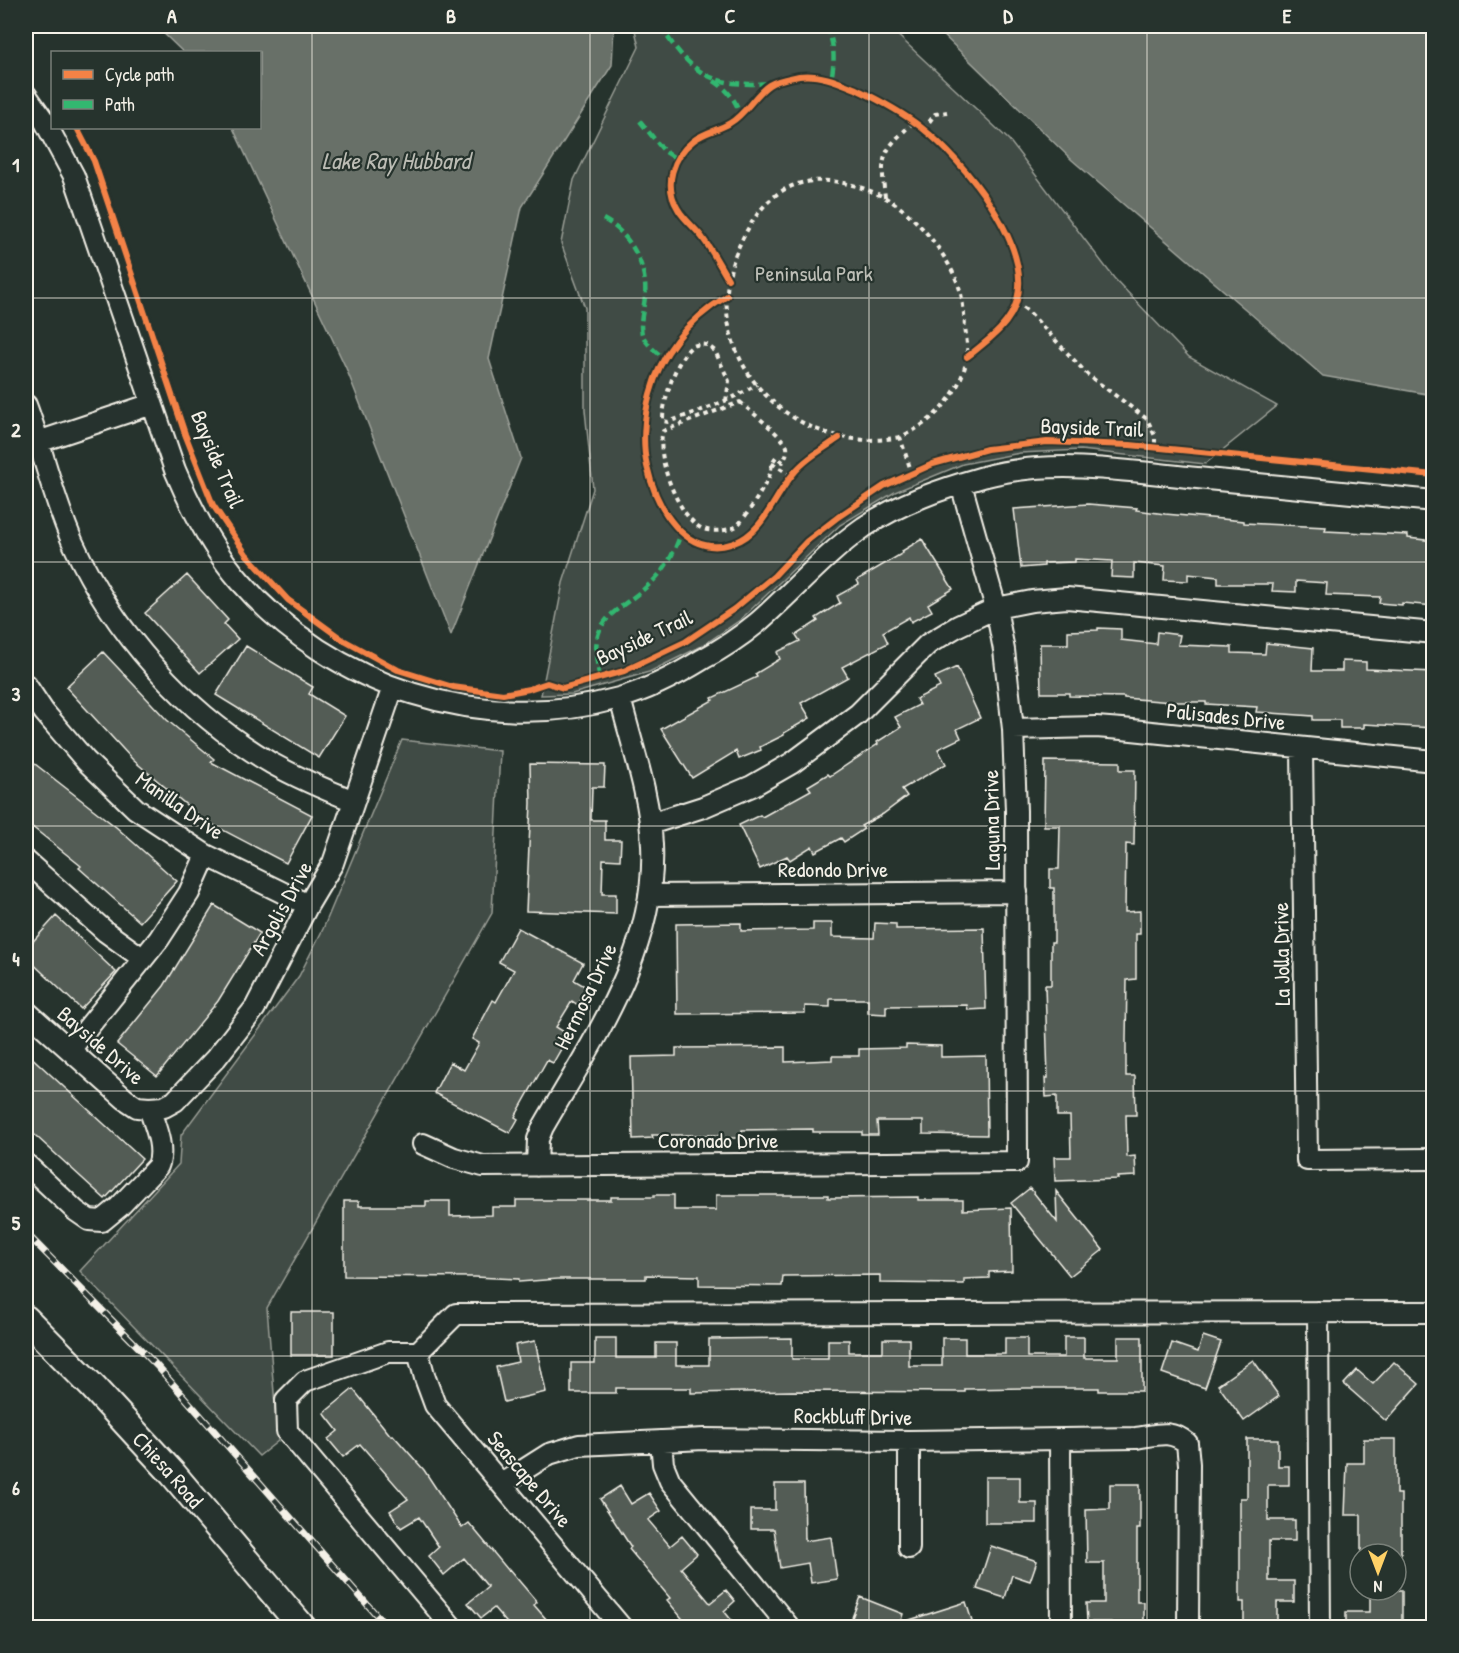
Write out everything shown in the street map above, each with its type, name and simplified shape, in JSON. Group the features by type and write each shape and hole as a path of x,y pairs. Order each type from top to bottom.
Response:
{"main road":[{"name":"Chiesa Road","path":"26,1319 93,1387 173,1474 303,1628"}],"street":[{"path":"26,94 55,139 74,176 175,470 188,501 238,579 263,606 312,645 363,675 449,704 502,710 558,710 620,698 651,687 733,641 766,615 835,550 890,512 923,496 1016,470 1085,468 1434,501"},
{"path":"32,443 152,404"},
{"path":"26,405 32,443 69,532 96,590 122,628 191,704 237,741 271,763 309,783 354,801"},
{"name":"Laguna Drive","path":"961,484 996,608 1004,650 1013,729 1017,892 1017,1162"},
{"path":"650,824 703,807 752,786 792,763 858,714 928,644 958,626 996,608 1032,600 1067,598 1434,633"},
{"name":"Manilla Drive","path":"26,685 44,712 86,761 136,809 206,855 308,905"},
{"name":"Argolis Drive","path":"149,1108 164,1107 176,1101 216,1058 255,1008 308,905 333,863 393,687"},
{"name":"Hermosa Drive","path":"537,1166 538,1139 543,1127 616,998 627,974 649,895 652,846 650,824 620,698"},
{"name":"Palisades Drive","path":"1013,729 1113,729 1434,761"},
{"name":"La Jolla Drive","path":"1302,748 1307,1160 1434,1159"},
{"path":"70,1050 159,939 189,893 206,855"},
{"path":"26,861 105,932 142,958"},
{"name":"Redondo Drive","path":"649,895 1017,892"},
{"name":"Bayside Drive","path":"26,1011 126,1100 137,1107 149,1108"},
{"path":"26,1164 76,1211 89,1220 102,1221 119,1207 158,1166 162,1157 149,1108"},
{"name":"Coronado Drive","path":"423,1144 471,1164 483,1166 1017,1162"},
{"path":"1318,1312 1320,1628"},
{"path":"453,1628 287,1431 286,1400 305,1381 388,1352 418,1352 456,1314 1434,1312"},
{"name":"Seascape Drive","path":"418,1352 435,1405 503,1483 622,1628"},
{"name":"Rockbluff Drive","path":"503,1483 549,1454 579,1445 661,1441 808,1439 1060,1440 1136,1438 1176,1434 1187,1443 1189,1464 1188,1628"},
{"path":"1060,1440 1061,1628"},
{"path":"661,1441 663,1464 670,1481 790,1628"},
{"path":"909,1441 909,1548"}],"path":[{"path":"924,129 935,114 947,112"},
{"path":"885,197 881,172 883,158 891,143 914,122"},
{"path":"832,180 885,197 919,224 936,245 950,268 960,290 967,357 963,373 952,394 939,412 919,429 900,437 860,441 822,433 790,417 767,397 749,374 738,353 728,314 729,273 747,230 762,208 777,194 800,184 832,180"},
{"path":"1016,302 1088,375 1147,419 1155,436 1155,447"},
{"path":"726,401 729,381 715,351 707,345 695,345 690,349 674,375 667,394 663,421 668,422 726,401 757,384"},
{"path":"741,402 782,438 787,446 783,462 776,457 772,463 770,475 742,522 724,530 704,530 686,515 670,483 662,450 663,431 741,402"},
{"path":"900,437 912,474"},
{"path":"772,463 792,476"},
{"path":"903,478 922,469"}],"green space":[{"name":"Peninsula Park","path":"634,26 888,26 1009,140 1114,278 1189,357 1277,406 1205,464 1081,450 1020,453 963,464 895,492 840,525 740,620 702,646 649,672 572,694 541,695 563,583 593,489 585,410 585,308 561,243 574,180 639,47"},
{"path":"402,740 500,751 492,913 267,1308 278,1441 259,1456 80,1271 179,1164 181,1135 299,976 323,929"}],"water":[{"name":"Lake Ray Hubbard","path":"156,26 614,26 612,65 522,207 489,359 521,458 451,635 346,368 233,129 261,129 261,51 182,51"},
{"path":"934,26 1433,26 1433,395 1323,376 1072,160"}],"building":[{"path":"1088,504 1244,521 1244,523 1326,527 1325,531 1408,535 1408,538 1434,541 1434,606 1379,603 1380,597 1326,595 1327,583 1296,581 1296,592 1272,591 1273,584 1218,584 1218,577 1188,574 1188,581 1164,580 1165,566 1134,563 1134,578 1111,577 1112,561 1075,559 1075,562 1044,563 1044,566 1021,568 1014,509"},
{"path":"922,539 953,589 928,604 932,611 911,622 909,617 883,632 888,643 842,667 848,677 801,703 810,718 760,747 761,750 739,759 736,751 692,778 661,729 713,700 712,698 757,677 755,674 780,659 777,652 800,641 796,635 818,621 816,618 840,603 837,596 859,584 857,580"},
{"path":"187,575 228,620 224,624 238,639 200,673 145,613"},
{"path":"1098,628 1121,629 1121,640 1156,644 1157,632 1180,635 1178,645 1232,647 1232,653 1265,654 1266,643 1313,648 1312,671 1342,671 1342,661 1366,662 1366,669 1434,672 1434,728 1364,724 1364,728 1340,728 1340,720 1313,720 1313,716 1256,712 1257,707 1124,697 1069,696 1069,693 1041,693 1040,644 1068,644 1068,631 1098,630"},
{"path":"246,646 313,687 309,694 345,716 319,758 216,695"},
{"path":"103,652 167,720 214,759 211,762 312,815 286,863 196,816 197,814 133,760 66,687"},
{"path":"957,667 980,718 957,729 961,738 938,749 946,764 902,789 907,796 883,814 861,826 864,829 844,842 841,838 815,852 812,846 790,860 787,856 760,869 739,825 760,815 762,817 811,790 808,786 828,774 830,776 878,744 877,742 901,727 895,717 919,705 916,699 940,687 935,677"},
{"path":"26,757 116,827 177,881 140,922 79,868 81,866 26,822"},
{"path":"1045,761 1120,762 1120,770 1135,770 1134,845 1126,844 1125,912 1140,911 1140,934 1136,934 1136,979 1127,980 1126,1040 1126,1076 1135,1076 1136,1115 1126,1115 1127,1157 1135,1156 1136,1176 1117,1177 1118,1179 1055,1181 1054,1157 1071,1157 1070,1116 1057,1116 1057,1096 1046,1097 1045,1078 1048,1078 1045,985 1051,985 1051,942 1054,942 1054,888 1050,888 1050,869 1059,869 1060,826 1044,826"},
{"path":"530,764 605,765 604,787 592,787 591,820 605,820 605,840 621,840 620,860 603,859 602,894 616,894 616,914 526,911 531,803"},
{"path":"214,905 260,933 218,1001 157,1076 117,1044 164,986"},
{"path":"56,916 116,972 81,1009 26,957 26,949"},
{"path":"741,923 741,931 813,930 813,923 832,923 832,937 874,938 875,923 896,924 896,929 984,928 986,1009 968,1010 967,1005 886,1006 886,1014 868,1013 868,999 830,999 830,1007 805,1006 805,1013 677,1014 676,924"},
{"path":"518,928 583,963 574,980 588,988 578,1005 572,1001 556,1027 569,1035 553,1063 547,1060 515,1117 518,1119 510,1133 434,1093 450,1062 464,1070 479,1043 472,1039 493,1000 496,1002 514,970 499,962"},
{"path":"906,1045 941,1046 941,1057 986,1056 987,1135 923,1134 923,1121 877,1121 878,1135 862,1135 862,1132 813,1132 813,1129 742,1130 742,1138 722,1138 722,1135 652,1135 653,1138 633,1139 631,1057 676,1056 676,1048 785,1047 785,1062 832,1060 832,1056 859,1056 859,1049 906,1048"},
{"path":"26,1052 142,1159 105,1199 26,1127"},
{"path":"1030,1188 1057,1222 1056,1191 1103,1250 1070,1276 1011,1203"},
{"path":"654,1195 674,1195 674,1210 716,1210 716,1195 828,1195 828,1198 918,1197 918,1200 963,1200 963,1210 1011,1208 1012,1271 989,1272 989,1278 964,1279 964,1284 880,1283 880,1275 783,1276 782,1286 699,1285 699,1276 646,1275 646,1279 558,1279 519,1282 519,1279 475,1277 344,1276 344,1201 359,1201 359,1206 426,1206 426,1201 450,1201 450,1216 492,1215 492,1207 516,1207 516,1200 611,1200 611,1197 654,1197"},
{"path":"291,1312 334,1312 334,1355 291,1355"},
{"path":"1203,1336 1221,1342 1205,1388 1162,1373 1172,1343 1198,1352"},
{"path":"1064,1337 1084,1337 1084,1358 1118,1358 1118,1337 1142,1337 1142,1391 1099,1391 1099,1388 1027,1388 965,1389 965,1392 691,1393 691,1388 616,1388 616,1393 571,1393 571,1363 595,1363 595,1338 616,1338 616,1358 656,1358 656,1343 676,1343 676,1365 709,1365 709,1339 792,1338 792,1359 828,1359 828,1340 849,1340 849,1352 883,1352 883,1339 909,1339 909,1366 942,1366 942,1338 965,1338 965,1354 1005,1354 1005,1338 1027,1338 1027,1357 1064,1357"},
{"path":"535,1341 546,1392 504,1402 496,1367 518,1362 515,1345"},
{"path":"1253,1360 1279,1396 1244,1421 1218,1385"},
{"path":"1394,1362 1419,1384 1386,1421 1344,1384 1357,1370 1373,1384"},
{"path":"353,1389 391,1436 393,1435 424,1470 462,1528 469,1523 537,1602 534,1605 554,1628 511,1628 494,1608 481,1618 468,1603 488,1587 464,1558 444,1575 429,1556 439,1547 419,1517 401,1528 390,1511 408,1499 360,1444 343,1457 328,1439 338,1431 324,1413"},
{"path":"1247,1439 1278,1439 1278,1466 1289,1466 1289,1485 1268,1485 1268,1520 1295,1520 1295,1541 1269,1541 1269,1581 1294,1581 1294,1602 1277,1602 1277,1628 1244,1628 1244,1602 1240,1602 1240,1498 1247,1498"},
{"path":"1364,1439 1396,1439 1396,1494 1401,1494 1401,1542 1361,1542 1361,1515 1345,1515 1347,1463 1364,1463"},
{"path":"985,1477 1020,1477 1020,1503 1037,1503 1037,1523 985,1523"},
{"path":"775,1484 804,1484 805,1541 831,1537 837,1579 811,1583 808,1563 780,1568 774,1529 751,1529 751,1510 775,1510"},
{"path":"1110,1484 1140,1484 1140,1529 1137,1529 1137,1602 1144,1602 1144,1628 1111,1628 1111,1622 1087,1622 1086,1603 1104,1603 1104,1563 1087,1563 1086,1510 1110,1509"},
{"path":"620,1486 631,1504 649,1493 661,1511 648,1520 670,1546 682,1536 697,1554 681,1568 710,1603 726,1590 735,1601 724,1611 738,1628 690,1628 667,1600 670,1598 629,1549 631,1547 600,1499"},
{"path":"991,1546 1037,1561 1030,1581 1012,1575 1005,1598 977,1589"},
{"path":"860,1597 903,1614 900,1623 966,1602 974,1628 848,1628"},
{"path":"1370,1602 1402,1602 1402,1628 1346,1628 1346,1612 1370,1612"}],"railway":[{"path":"26,1233 157,1366 388,1628"}],"marked path":[{"path":"660,26 682,55 704,74 732,83 770,83"},
{"path":"826,26 833,52 831,80"},
{"path":"714,81 730,95 740,115"},
{"path":"640,121 664,151 677,159"},
{"path":"603,219 613,225 629,242 640,262 645,285 641,330 644,338 664,358"},
{"path":"600,678 596,657 600,629 616,610 658,576 670,558 681,533"}],"cycle path":[{"path":"728,279 707,245 681,213 674,200 671,190 672,172 680,155 702,135 736,119 772,83 806,75 836,81 882,102 922,128 957,161 991,205 1005,230 1014,254 1019,278 1017,300 1009,318 1003,325 990,339 967,357"},
{"name":"Bayside Trail","path":"78,129 94,161 185,434 213,505 246,554 288,600 343,640 398,670 453,687 503,694 547,683 563,688 624,671 685,642 734,609 774,576 807,541 884,486 933,464 987,449 1047,442 1130,445 1434,475"},
{"path":"727,296 689,326 669,350 655,378 648,403 644,439 647,466 658,498 676,526 687,537 701,544 717,546 734,543 744,538 760,523 798,469 814,454 839,438"}]}
